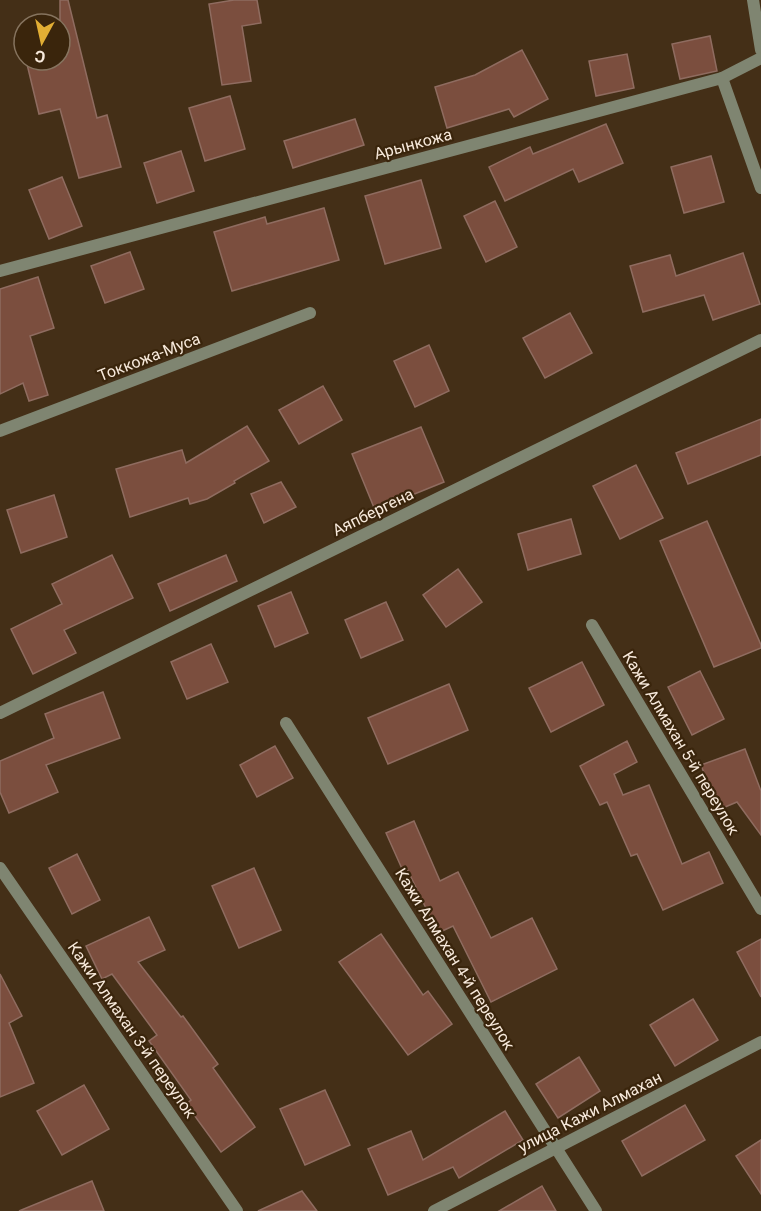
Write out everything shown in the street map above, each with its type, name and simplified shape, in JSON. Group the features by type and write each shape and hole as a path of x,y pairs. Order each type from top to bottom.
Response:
{"street":[{"path":"753,0 759,20 761,50"},
{"name":"Арынкожа","path":"0,271 722,78 761,58"},
{"path":"722,78 761,188"},
{"name":"Токкожа-Муса","path":"0,431 310,313"},
{"name":"Аяпбергена","path":"0,713 761,340"},
{"name":"Кажи Алмахан 5-й переулок","path":"592,625 761,909"},
{"name":"Кажи Алмахан 4-й переулок","path":"286,723 596,1211"},
{"name":"Кажи Алмахан 3-й переулок","path":"0,868 237,1211"},
{"name":"улица Кажи Алмахан","path":"434,1211 761,1042"}],"building":[{"path":"60,0 68,0 71,12 60,12"},
{"path":"234,0 257,0 261,23 242,26 251,81 222,85 209,4"},
{"path":"72,16 97,118 107,115 121,167 79,178 60,109 39,114 29,72 72,72"},
{"path":"710,36 717,71 680,79 672,44"},
{"path":"522,50 548,99 514,117 509,109 447,128 435,87 475,75"},
{"path":"627,54 634,88 596,96 589,61"},
{"path":"230,96 245,149 205,161 189,108"},
{"path":"355,119 364,145 293,168 284,141"},
{"path":"606,124 623,163 579,182 573,169 505,201 489,167 530,147 533,154"},
{"path":"181,151 194,191 157,203 144,163"},
{"path":"711,156 724,202 684,213 671,167"},
{"path":"62,177 82,226 49,239 29,190"},
{"path":"421,180 441,248 385,264 365,196"},
{"path":"495,201 517,247 486,262 464,216"},
{"path":"324,208 339,260 232,291 214,232 265,217 267,224"},
{"path":"130,252 144,289 105,303 91,266"},
{"path":"743,253 760,304 713,320 704,295 643,312 630,266 670,255 676,276"},
{"path":"38,277 54,328 30,336 48,395 29,401 23,383 0,394 0,289"},
{"path":"570,313 592,353 545,378 523,338"},
{"path":"429,345 449,391 415,407 394,361"},
{"path":"323,386 342,420 299,444 279,410"},
{"path":"761,419 761,455 688,484 676,453"},
{"path":"247,426 269,461 207,499 190,504 188,498 130,517 116,469 182,450 186,463"},
{"path":"421,427 444,482 375,510 352,454"},
{"path":"636,465 663,518 620,539 593,486"},
{"path":"281,482 296,507 264,523 251,494"},
{"path":"54,495 67,537 21,553 7,510"},
{"path":"571,519 581,554 528,570 518,534"},
{"path":"707,521 761,645 761,648 714,667 660,541"},
{"path":"112,555 133,598 64,630 76,653 33,674 11,629 62,604 52,584"},
{"path":"226,555 237,581 170,611 158,584"},
{"path":"458,569 482,602 446,627 423,595"},
{"path":"291,592 308,633 275,647 258,606"},
{"path":"386,602 403,640 361,658 345,620"},
{"path":"211,644 228,682 187,699 171,662"},
{"path":"582,662 604,705 551,732 529,688"},
{"path":"700,671 724,719 692,735 668,687"},
{"path":"449,684 468,730 388,764 368,718"},
{"path":"103,692 120,738 46,765 58,792 9,813 0,792 0,761 54,738 45,714"},
{"path":"627,741 637,762 614,774 623,795 649,785 682,864 709,852 723,883 663,910 637,854 631,856 607,802 600,805 580,766"},
{"path":"275,746 293,778 257,797 240,765"},
{"path":"745,749 761,791 761,835 737,802 718,810 701,765"},
{"path":"414,821 440,881 458,872 491,938 532,918 557,969 491,1002 453,926 438,933 407,869 403,871 386,833"},
{"path":"77,854 100,900 72,914 49,868"},
{"path":"254,868 281,930 239,948 212,886"},
{"path":"149,917 165,950 138,962 181,1017 183,1016 218,1064 213,1068 255,1127 221,1152 186,1104 191,1100 149,1041 157,1035 112,974 102,979 86,946"},
{"path":"381,934 423,995 428,991 452,1024 408,1055 339,962"},
{"path":"761,939 761,997 737,952"},
{"path":"0,974 22,1016 9,1023 34,1083 0,1097"},
{"path":"693,999 718,1040 675,1066 650,1025"},
{"path":"579,1057 600,1091 558,1118 536,1084"},
{"path":"84,1085 109,1129 62,1155 37,1111"},
{"path":"325,1090 350,1145 305,1165 280,1109"},
{"path":"685,1105 705,1140 642,1176 622,1141"},
{"path":"505,1111 523,1140 459,1178 453,1167 388,1195 368,1149 411,1131 423,1160"},
{"path":"761,1140 761,1194 736,1156"},
{"path":"92,1181 104,1211 19,1211"},
{"path":"542,1186 556,1211 499,1211"},
{"path":"302,1191 317,1211 258,1211"}]}
